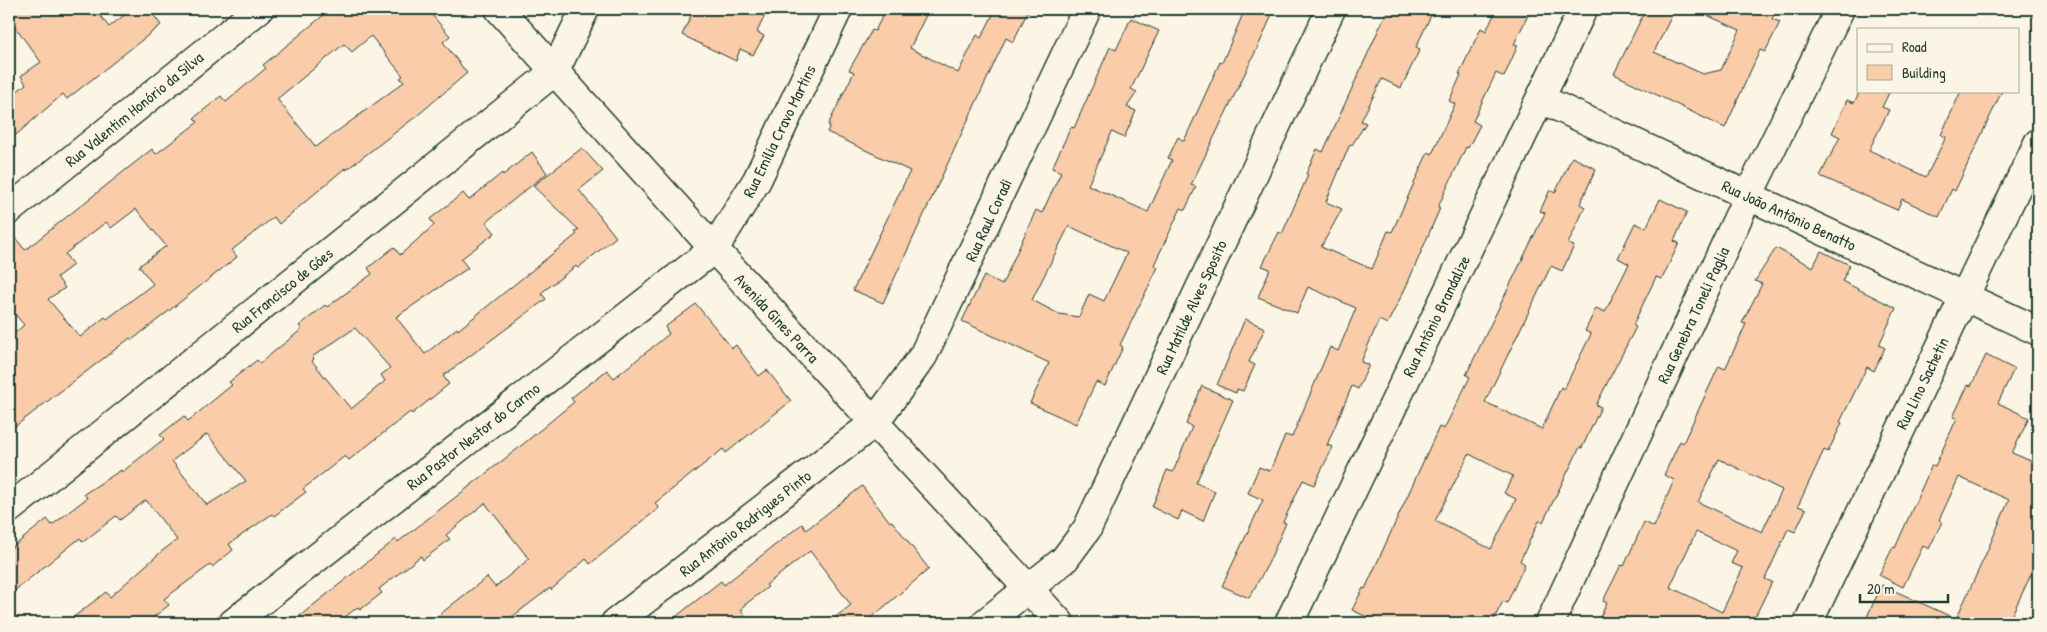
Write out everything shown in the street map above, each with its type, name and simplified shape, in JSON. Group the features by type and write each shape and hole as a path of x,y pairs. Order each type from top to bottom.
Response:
{"street":[{"name":"Rua Valentim Honório da Silva","path":"9,210 260,9"},
{"name":"Avenida Gines Parra","path":"499,9 714,250 1060,623"},
{"path":"555,71 585,9"},
{"name":"Rua Emília Cravo Martins","path":"714,250 757,180 838,9"},
{"name":"Rua Raul Coradi","path":"874,423 923,356 1087,9"},
{"name":"Rua Matilde Alves Sposito","path":"985,623 1064,560 1087,529 1331,9"},
{"name":"Rua Antônio Brandalize","path":"1289,623 1583,9"},
{"name":"Rua Genebra Toneli Paglia","path":"1550,623 1748,196 1840,9"},
{"name":"Rua Francisco de Góes","path":"9,509 555,71"},
{"name":"Rua João Antônio Benatto","path":"1541,99 2038,331"},
{"name":"Rua Lino Sachetin","path":"1808,623 2038,143"},
{"name":"Rua Pastor Nestor do Carmo","path":"233,623 714,250"},
{"name":"Rua Antônio Rodrigues Pinto","path":"615,623 874,423"}],"building":[{"path":"9,9 95,9 109,27 132,9 149,9 161,25 67,99 63,94 9,141 9,98 26,84 21,76 41,62 9,19"},
{"path":"331,9 427,9 450,36 443,42 467,73 418,115 346,170 345,168 279,224 274,217 232,250 237,257 132,340 130,338 9,431 9,338 24,325 9,307 9,230 25,250 152,149 156,154 198,122 194,118 221,96 226,102 266,68 263,65","holes":["371,36 403,76 400,78 404,82 316,147 277,99 344,44 352,52","136,209 166,246 139,266 153,284 80,337 48,299 65,288 57,277 73,265 65,254 106,222 111,228"]},
{"path":"694,9 768,9 757,32 764,36 753,55 740,49 736,61 682,35"},
{"path":"886,9 929,9 910,48 958,73 977,35 981,38 996,9 1029,9 1013,42 1006,38 883,303 853,290 910,171 827,132 830,126 828,125 854,72 849,70 872,30 875,31"},
{"path":"1245,9 1274,9 1263,36 1191,185 1196,187 1185,210 1181,208 1154,265 1158,267 1120,345 1123,347 1105,386 1096,382 1076,424 1030,403 1049,363 962,321 984,276 1002,285 1036,210 1042,213 1061,172 1052,168 1071,127 1074,128 1110,47 1116,50 1131,18 1159,31 1131,89 1137,92 1127,107 1136,111 1124,138 1112,132 1088,185 1148,212 1172,160 1168,158 1178,137 1184,141 1220,62 1222,63","holes":["1069,226 1127,253 1104,301 1089,294 1079,317 1059,314 1032,300"]},
{"path":"1388,9 1434,9 1416,47 1420,49 1401,88 1382,79 1361,121 1366,123 1352,145 1350,144 1326,202 1342,209 1321,247 1372,269 1388,231 1392,232 1428,152 1432,154 1455,104 1449,101 1461,75 1459,74 1481,28 1486,31 1497,9 1531,9 1514,44 1518,45 1504,77 1496,73 1473,121 1480,125 1468,148 1466,147 1438,207 1440,208 1406,287 1387,324 1379,320 1361,362 1369,365 1358,389 1352,386 1327,445 1333,447 1314,485 1303,480 1283,522 1286,523 1268,564 1249,598 1222,586 1263,500 1248,493 1259,467 1270,471 1285,435 1292,437 1330,347 1338,351 1356,308 1308,287 1297,313 1258,297 1270,269 1262,266 1279,232 1282,234 1308,175 1306,174 1317,149 1323,152"},
{"path":"1646,9 1675,9 1654,52 1703,74 1721,70 1740,30 1693,9 1777,9 1772,19 1780,22 1765,52 1760,50 1725,128 1614,74"},
{"path":"1860,92 1890,92 1882,107 1889,110 1869,150 1926,177 1946,137 1941,135 1961,92 2002,92 1955,191 1952,189 1939,217 1902,199 1897,210 1820,176 1840,137 1832,133 1847,100 1854,103"},
{"path":"582,148 603,171 579,190 616,237 578,268 576,266 541,293 546,299 443,376 449,384 412,414 410,412 349,460 345,456 303,489 306,492 274,516 272,514 229,544 233,550 212,567 210,565 164,599 169,605 146,623 66,623 106,592 110,597 177,540 146,500 120,520 116,516 83,542 80,538 9,595 9,550 47,519 52,525 87,498 84,494 121,470 122,472 164,439 160,435 184,416 188,421 232,385 229,382 257,360 260,363 302,329 299,326 325,305 327,307 372,274 368,268 394,247 400,255 434,225 430,219 463,193 469,200 532,152 547,173 486,222 495,233 461,259 468,268 396,317 425,354 457,328 458,330 577,234 575,232 579,230 533,186","holes":["355,328 390,368 381,375 385,381 351,409 312,361 314,359 312,357","207,434 246,481 207,505 172,461"]},
{"path":"1572,157 1596,169 1580,204 1585,207 1568,244 1574,246 1562,271 1551,266 1485,402 1542,429 1561,387 1564,389 1591,334 1585,331 1596,308 1605,312 1629,264 1618,258 1635,223 1646,228 1660,199 1687,212 1674,241 1679,243 1662,279 1656,277 1633,325 1636,327 1596,405 1601,407 1582,448 1580,447 1543,522 1539,521 1520,561 1525,564 1507,603 1503,601 1492,623 1380,623 1352,610 1363,588 1365,589 1439,427 1444,429 1470,377 1466,375 1545,213 1540,211 1550,190 1555,193","holes":["1469,454 1513,476 1504,493 1516,499 1491,549 1435,521"]},
{"path":"1776,248 1813,267 1821,251 1850,265 1842,281 1896,308 1879,345 1885,348 1874,371 1867,367 1840,422 1842,423 1828,452 1824,450 1798,506 1806,509 1795,532 1788,529 1765,579 1772,582 1752,623 1597,623 1607,603 1603,601 1621,565 1624,566 1644,522 1654,527 1674,480 1664,475 1680,441 1683,443 1719,366 1725,369 1746,324 1742,323 1762,284 1755,281","holes":["1719,459 1782,490 1762,532 1698,502","1696,532 1737,551 1731,563 1743,568 1722,612 1670,587"]},
{"path":"696,304 732,348 736,345 759,376 767,370 791,401 726,453 723,449 655,503 659,508 590,564 586,559 551,590 550,588 504,623 429,623 487,577 495,587 529,559 485,503 446,535 450,539 423,560 421,556 379,589 382,593 360,610 358,607 337,623 291,623 396,539 398,542 516,450 574,402 571,398 607,370 614,378 669,334 665,327"},
{"path":"1245,319 1265,328 1249,362 1255,365 1243,391 1237,389 1236,393 1217,385"},
{"path":"1986,355 2014,369 1998,403 2029,418 2012,453 2038,464 2038,560 2008,623 1864,623 1882,585 1956,619 1985,556 2009,500 1959,477 1939,520 1942,522 1929,549 1923,546 1903,587 1879,575 1893,547 1895,548 1932,465 1935,466 1957,418 1953,417 1968,385 1971,386"},
{"path":"1202,386 1233,400 1196,483 1215,491 1203,521 1182,511 1178,520 1152,507 1167,470 1173,472 1192,427 1186,424"},
{"path":"862,486 929,569 865,623 828,623 851,605 810,551 766,585 768,587 742,607 743,609 741,610 750,623 668,623 721,581 724,585 802,524 806,530"}]}
